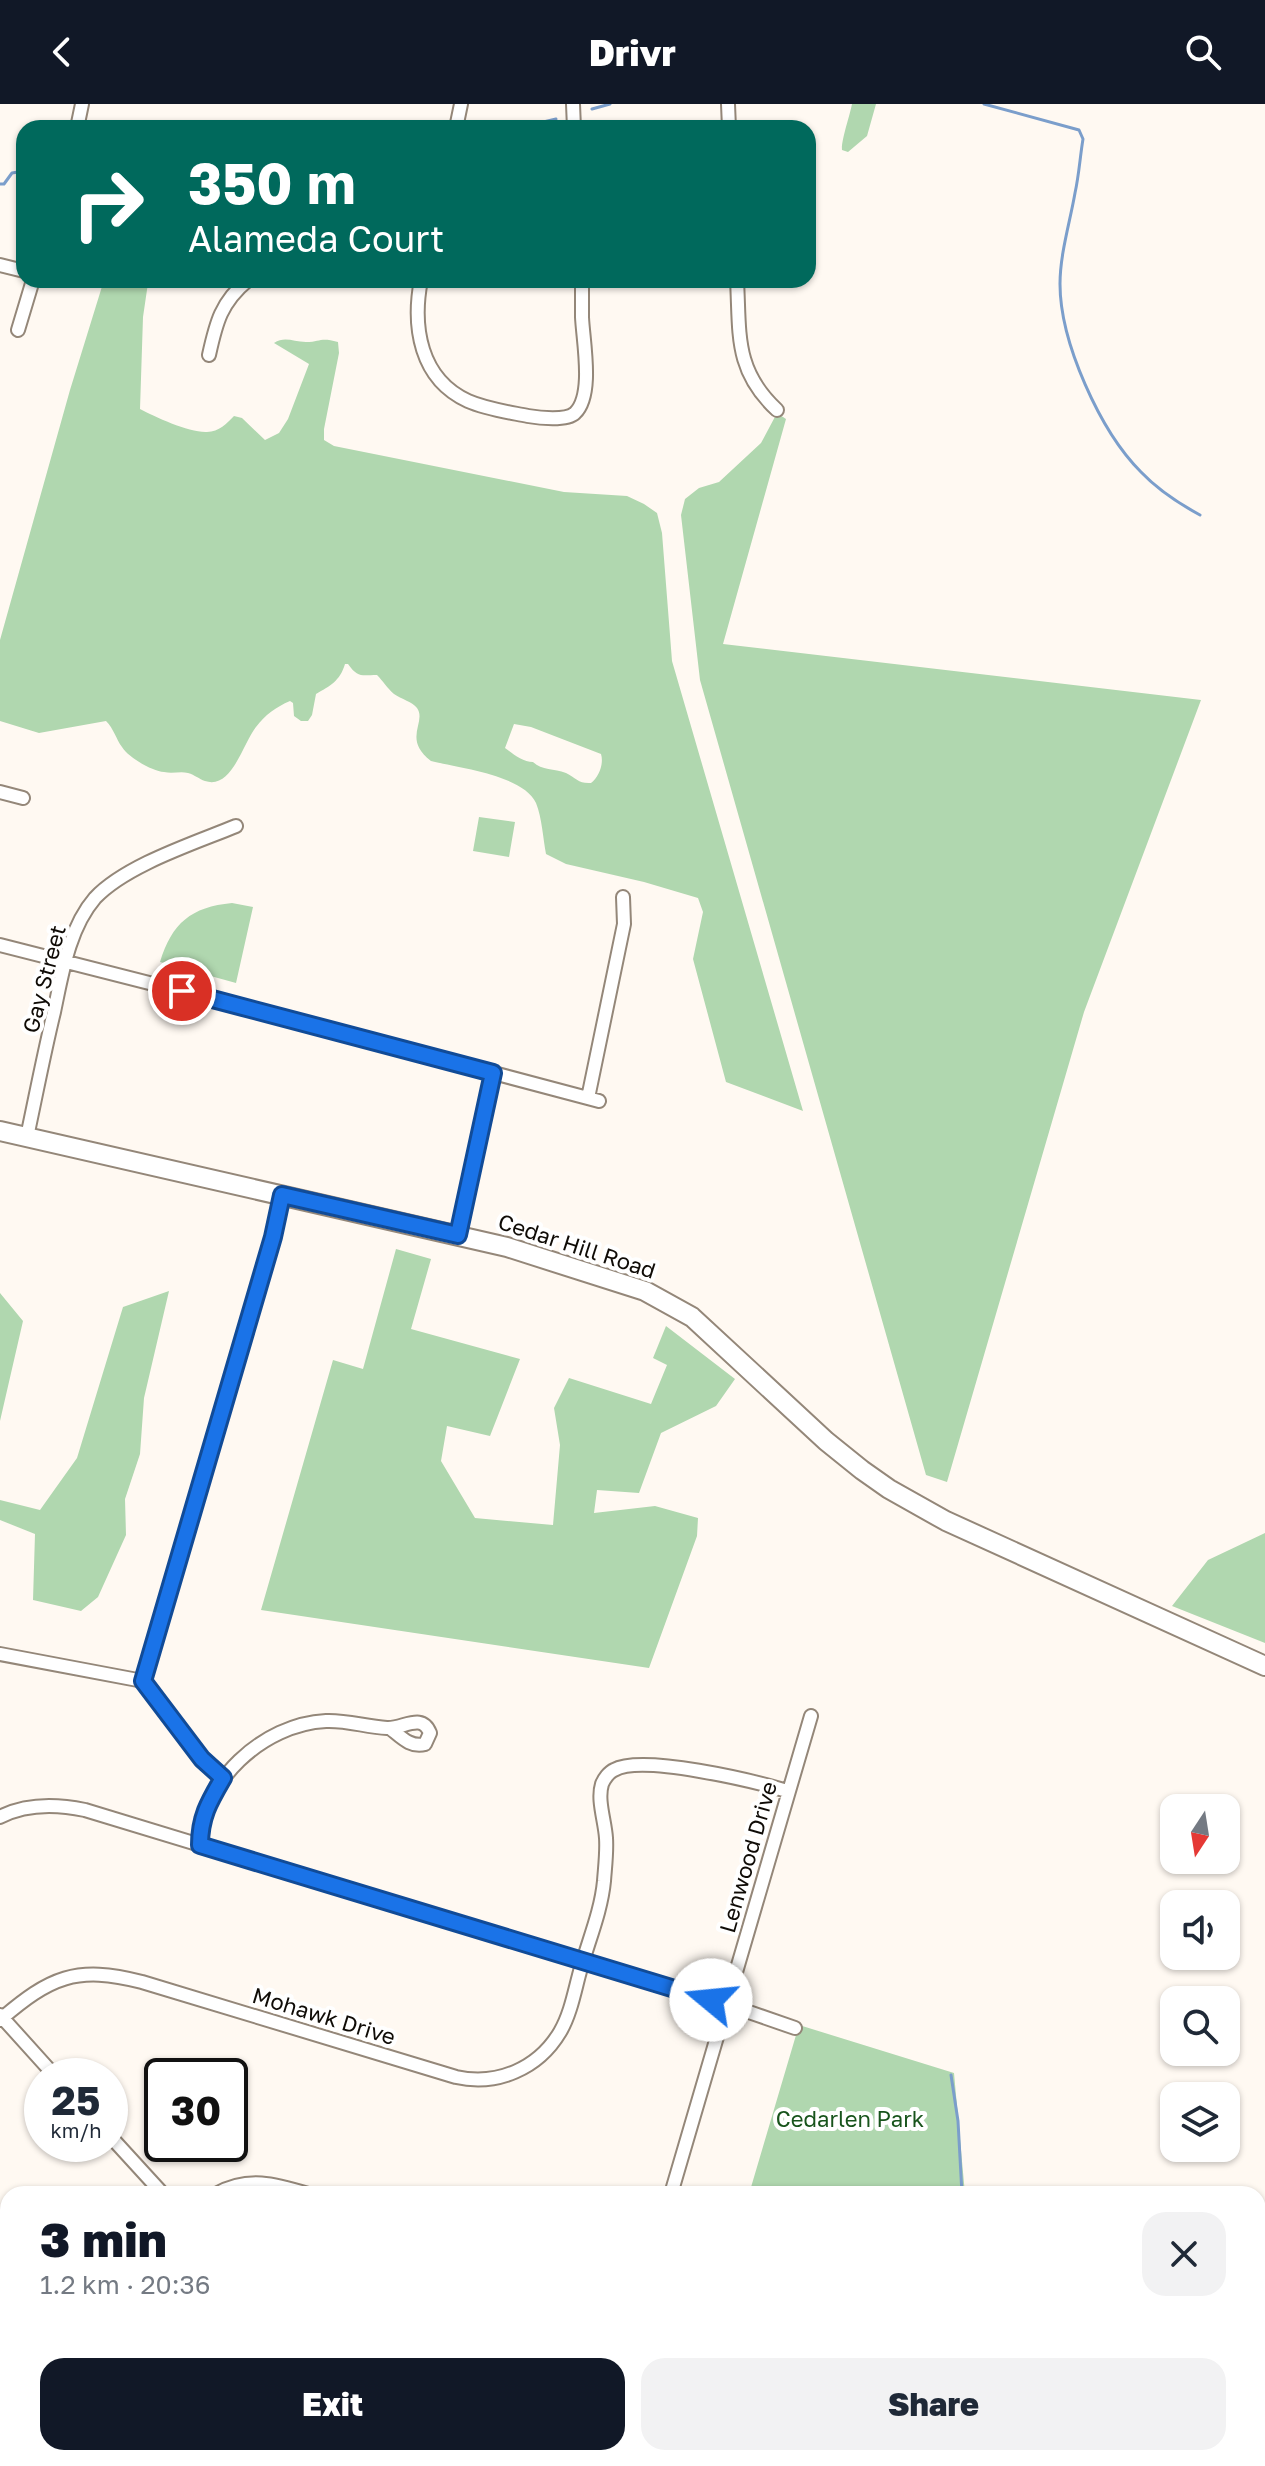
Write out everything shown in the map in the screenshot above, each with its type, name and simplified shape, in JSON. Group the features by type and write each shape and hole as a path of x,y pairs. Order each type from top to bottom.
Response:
{"main road":[{"name":"Cedar Hill Road","path":"0,1131 458,1235 536,1255 625,1284 679,1309 715,1337 826,1441 889,1489 939,1518 1265,1666"}],"street":[{"path":"18,330 31,288"},
{"path":"209,355 216,323 227,302 240,288"},
{"path":"417,288 418,336 428,364 445,385 457,395 483,406 537,418 567,417 576,413 584,395 586,361 582,288"},
{"path":"737,288 740,340 745,365 755,387 777,410"},
{"path":"0,792 23,798"},
{"name":"Gay Street","path":"27,1137 65,961 80,922 96,897 151,862 236,826"},
{"path":"0,945 594,1099 624,924 623,897"},
{"path":"458,1235 493,1073"},
{"path":"143,1681 273,1237 282,1195"},
{"path":"0,1654 143,1681 202,1759 223,1778"},
{"name":"Lenwood Drive","path":"673,2186 811,1716"},
{"path":"200,1845 200,1823 210,1800 223,1778 259,1745 297,1726 325,1721 391,1729"},
{"name":"Mohawk Drive","path":"1,2018 31,1993 49,1984 78,1975 108,1974 456,2077 484,2080 515,2073 552,2044 566,2019 604,1881 606,1838 602,1784 613,1770 628,1766 676,1768 722,1775 787,1791"},
{"path":"0,1817 25,1808 70,1807 584,1961 795,2028"},
{"path":"1,2018 38,2058"},
{"path":"128,2156 156,2186"},
{"path":"233,2186 268,2182 281,2186"}],"green space":[{"path":"852,104 876,104 867,136 848,152 842,150 842,146"},
{"path":"102,288 147,288 143,317 140,409 154,416 182,427 211,432 234,416 242,418 265,440 279,433 288,419 309,364 274,343 286,340 338,342 339,353 324,429 324,440 334,446 564,492 627,496 644,504 657,513 662,533 672,661 803,1111 726,1082 693,959 703,912 698,898 566,864 546,854 538,809 529,793 489,774 431,761 422,753 416,738 417,708 394,694 377,675 360,675 345,664 337,679 316,694 308,721 294,716 290,701 275,709 251,734 230,772 214,782 188,773 159,771 141,763 125,751 106,721 39,733 0,721 0,640","holes":["514,724 531,727 601,754 601,766 596,777 591,783 583,783 566,773 522,759 505,748"]},
{"path":"777,413 786,419 723,644 1201,700 1084,1012 947,1482 926,1475 700,680 681,515 685,499 699,488 719,482 761,443"},
{"path":"479,817 515,822 509,857 473,851"},
{"path":"232,903 253,907 236,983 160,962 171,937 185,919 205,908"},
{"path":"396,1249 431,1259 411,1329 520,1359 490,1436 447,1426 441,1461 475,1518 553,1525 560,1445 554,1408 569,1378 651,1404 667,1365 653,1358 666,1326 735,1379 716,1406 661,1433 639,1493 597,1490 594,1513 655,1506 698,1518 697,1536 649,1668 261,1610 333,1360 363,1369"},
{"path":"169,1291 144,1398 140,1454 125,1499 126,1535 98,1597 81,1611 33,1600 35,1534 0,1520 0,1500 40,1510 77,1458 123,1307"},
{"path":"0,1293 23,1321 0,1421"},
{"path":"1265,1533 1265,1643 1172,1606 1208,1560"},
{"name":"Cedarlen Park","path":"799,2025 954,2073 964,2186 751,2186"}],"waterway":[{"path":"592,109 610,104"},
{"path":"984,104 1079,130 1083,139 1060,273 1062,307 1075,358 1097,410 1126,455 1154,485 1200,515"},
{"path":"552,120 556,119"},
{"path":"0,184 16,172"},
{"path":"951,2075 958,2121 962,2186"}],"route":[{"path":"182,991 493,1073 458,1235 282,1195 273,1237 143,1681 156,1694 202,1759 223,1778 200,1823 200,1845 711,2000"}]}
